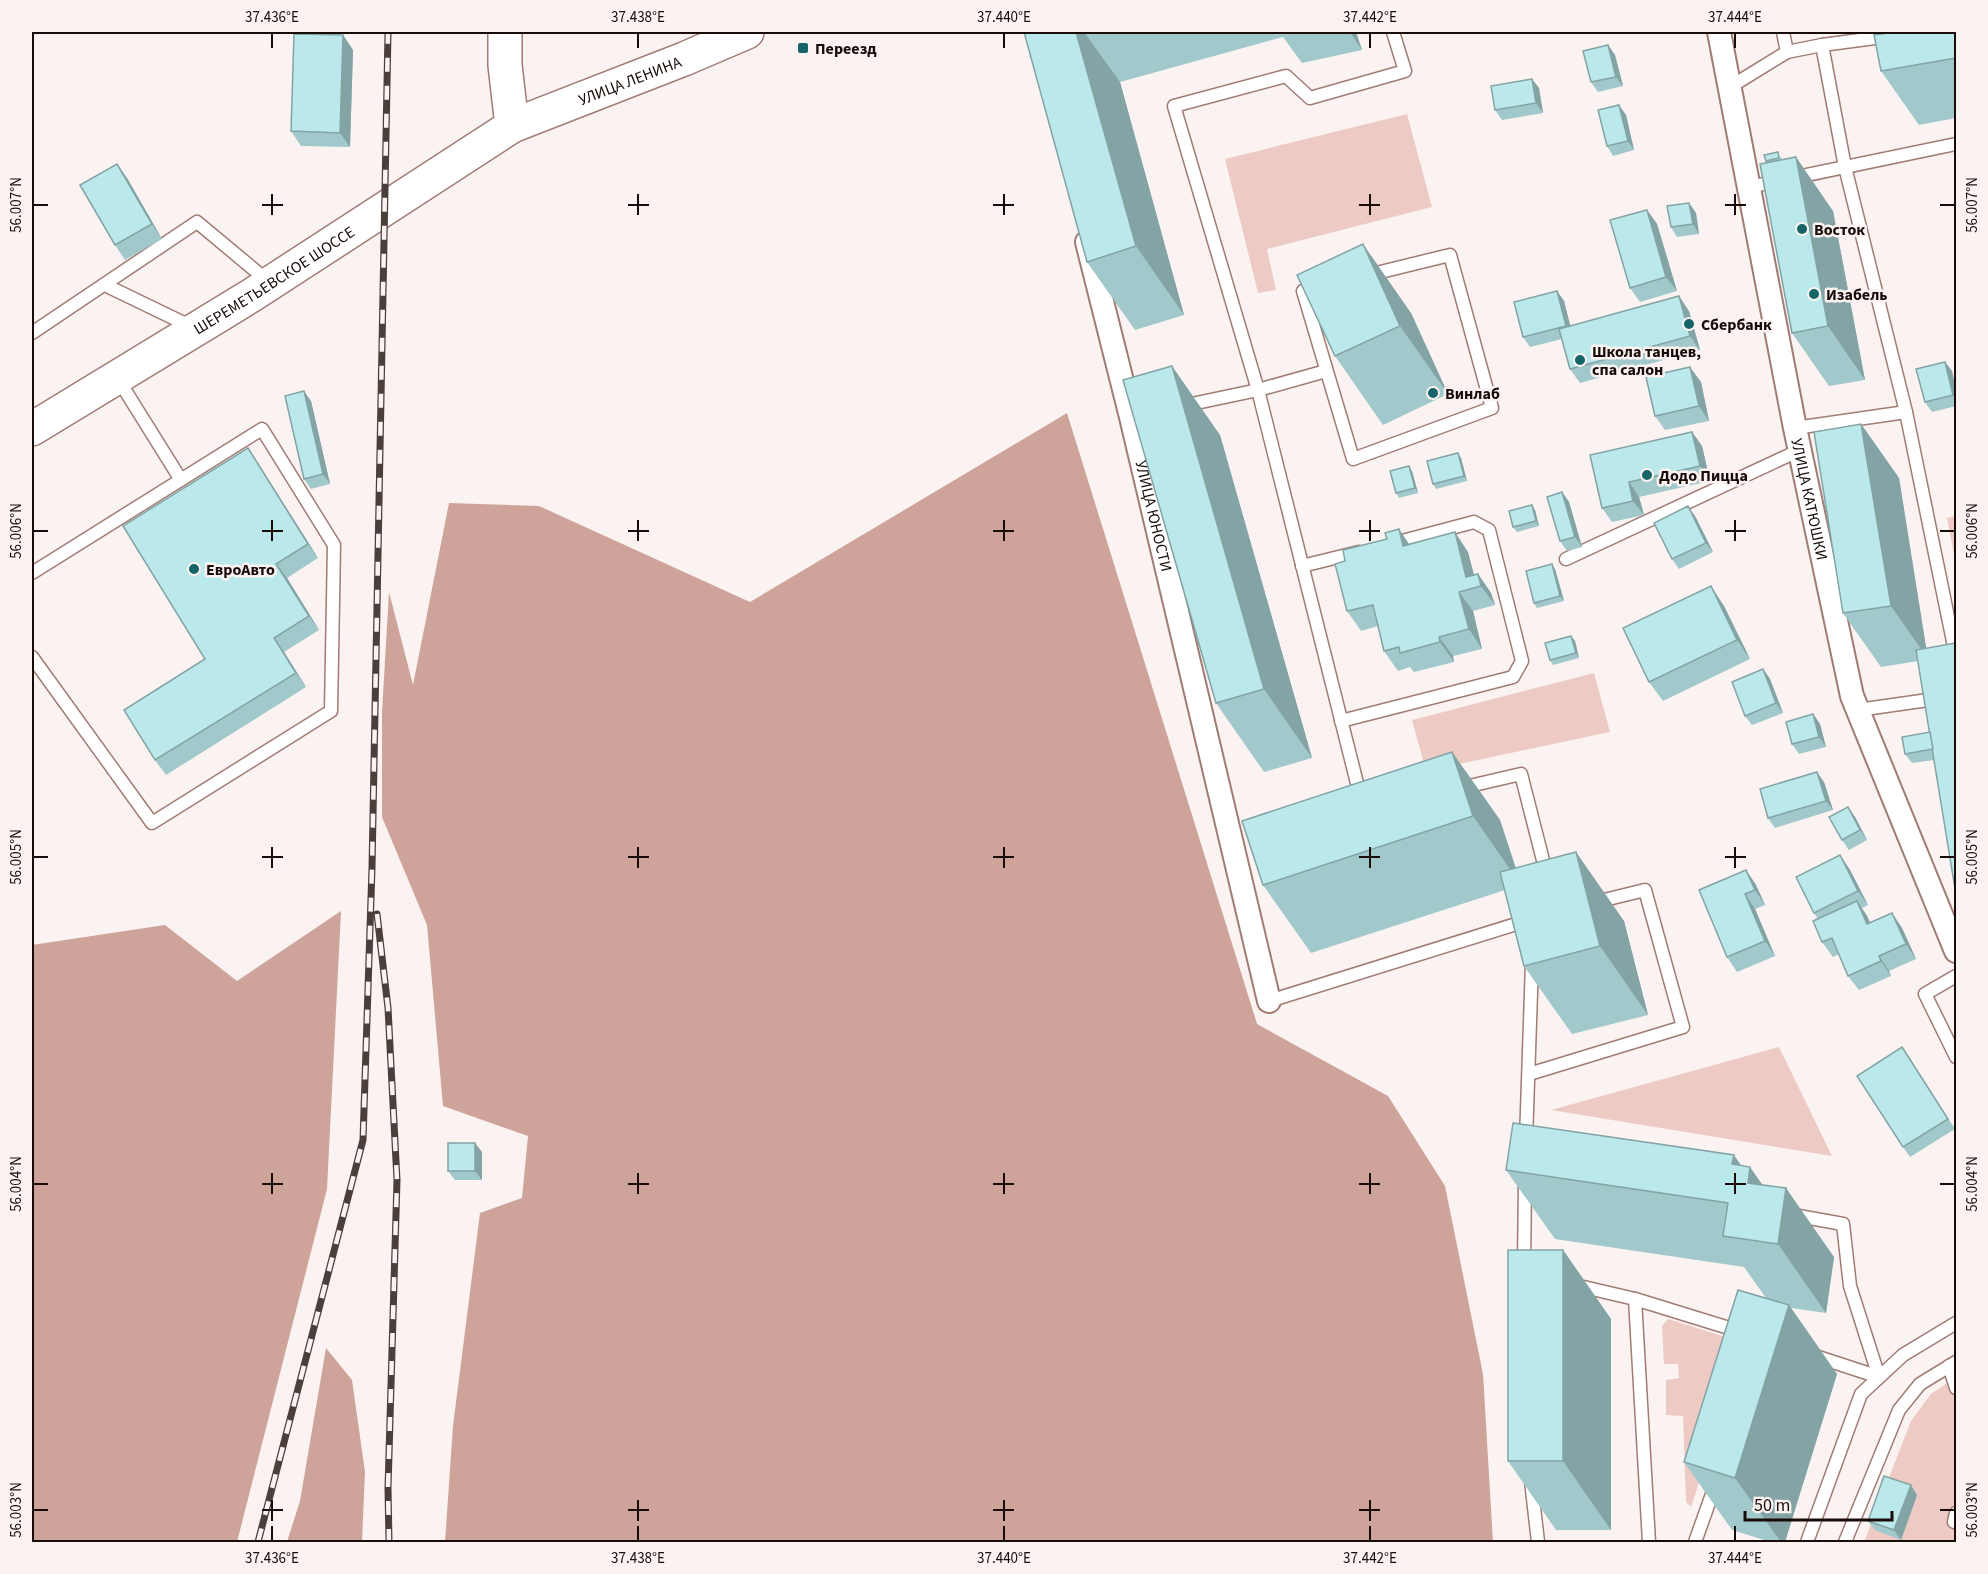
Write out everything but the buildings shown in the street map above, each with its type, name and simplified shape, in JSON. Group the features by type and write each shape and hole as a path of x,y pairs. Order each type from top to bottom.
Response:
{"main road":[{"path":"505,32 505,65 512,126"},
{"name":"УЛИЦА ЛЕНИНА","path":"512,126 747,32"},
{"name":"ШЕРЕМЕТЬЕВСКОЕ ШОССЕ","path":"32,429 270,283 512,126"}],"street":[{"name":"УЛИЦА КАТЮШКИ","path":"1719,32 1798,439 1852,696 1956,951"},
{"name":"УЛИЦА ЮНОСТИ","path":"1082,224 1137,416 1236,843 1269,1001"}],"lane":[{"path":"1364,811 1258,390 1174,106 1286,76 1310,98 1405,71 1393,32"},
{"path":"1783,32 1787,52"},
{"path":"1730,87 1787,52 1868,35 1920,32"},
{"path":"1822,45 1845,167 1906,412 1956,656"},
{"path":"1749,187 1956,144"},
{"path":"32,333 196,222 270,283"},
{"path":"1450,255 1492,408 1353,459 1326,371 1303,291 1450,255"},
{"path":"105,285 196,329"},
{"path":"1166,409 1258,390 1326,371"},
{"path":"117,377 181,480"},
{"path":"1566,559 1798,439 1906,412"},
{"path":"32,573 262,429 334,545 331,711 152,823 32,657"},
{"path":"1302,566 1474,522 1489,530 1522,661 1513,676 1341,721"},
{"path":"1858,710 1956,696"},
{"path":"1454,790 1521,774 1550,889"},
{"path":"1529,1074 1683,1027 1645,890 1578,906"},
{"path":"1269,1001 1537,922"},
{"path":"1526,1149 1533,955"},
{"path":"1956,976 1925,994 1956,1057"},
{"path":"1528,1277 1525,1170 1537,1172"},
{"path":"1784,1214 1843,1224 1850,1286 1879,1377"},
{"path":"1557,1280 1635,1299 1754,1336"},
{"path":"1635,1299 1649,1542"},
{"path":"1807,1542 1860,1394 1903,1355 1956,1323"},
{"path":"1799,1351 1879,1377"},
{"path":"1845,1542 1899,1410 1920,1384 1953,1364 1956,1388"},
{"path":"1530,1473 1538,1542"},
{"path":"1695,1542 1718,1475"}],"shaded area":[{"path":"1407,114 1432,207 1267,249 1276,290 1258,293 1225,159"},
{"path":"1067,413 1257,1024 1388,1096 1445,1186 1483,1374 1493,1542 445,1542 453,1426 480,1213 522,1198 528,1136 443,1106 427,925 382,817 382,712 389,592 413,685 449,503 539,506 750,602"},
{"path":"1956,516 1956,565 1947,518"},
{"path":"1594,673 1610,732 1426,771 1412,720"},
{"path":"341,911 327,1189 237,1542 32,1542 32,945 165,925 237,981"},
{"path":"1779,1047 1832,1156 1551,1110"},
{"path":"1668,1319 1751,1345 1717,1428 1691,1507 1686,1502 1683,1416 1666,1415 1666,1380 1679,1378 1678,1364 1664,1364 1662,1326"},
{"path":"326,1348 352,1380 365,1472 362,1542 287,1542 300,1501"},
{"path":"1956,1377 1956,1542 1864,1542 1911,1421 1931,1394"}],"railway":[{"path":"258,1542 363,1140 372,868 388,32"},
{"path":"377,914 388,1008 397,1180 388,1488 389,1542"}],"place":[{"name":"Переезд","path":"803,48"},
{"name":"Восток","path":"1802,229"},
{"name":"Изабель","path":"1814,294"},
{"name":"Сбербанк","path":"1689,324"},
{"name":"Школа танцев, спа салон","path":"1580,360"},
{"name":"Винлаб","path":"1433,393"},
{"name":"Додо Пицца","path":"1647,475"},
{"name":"ЕвроАвто","path":"194,569"}]}
